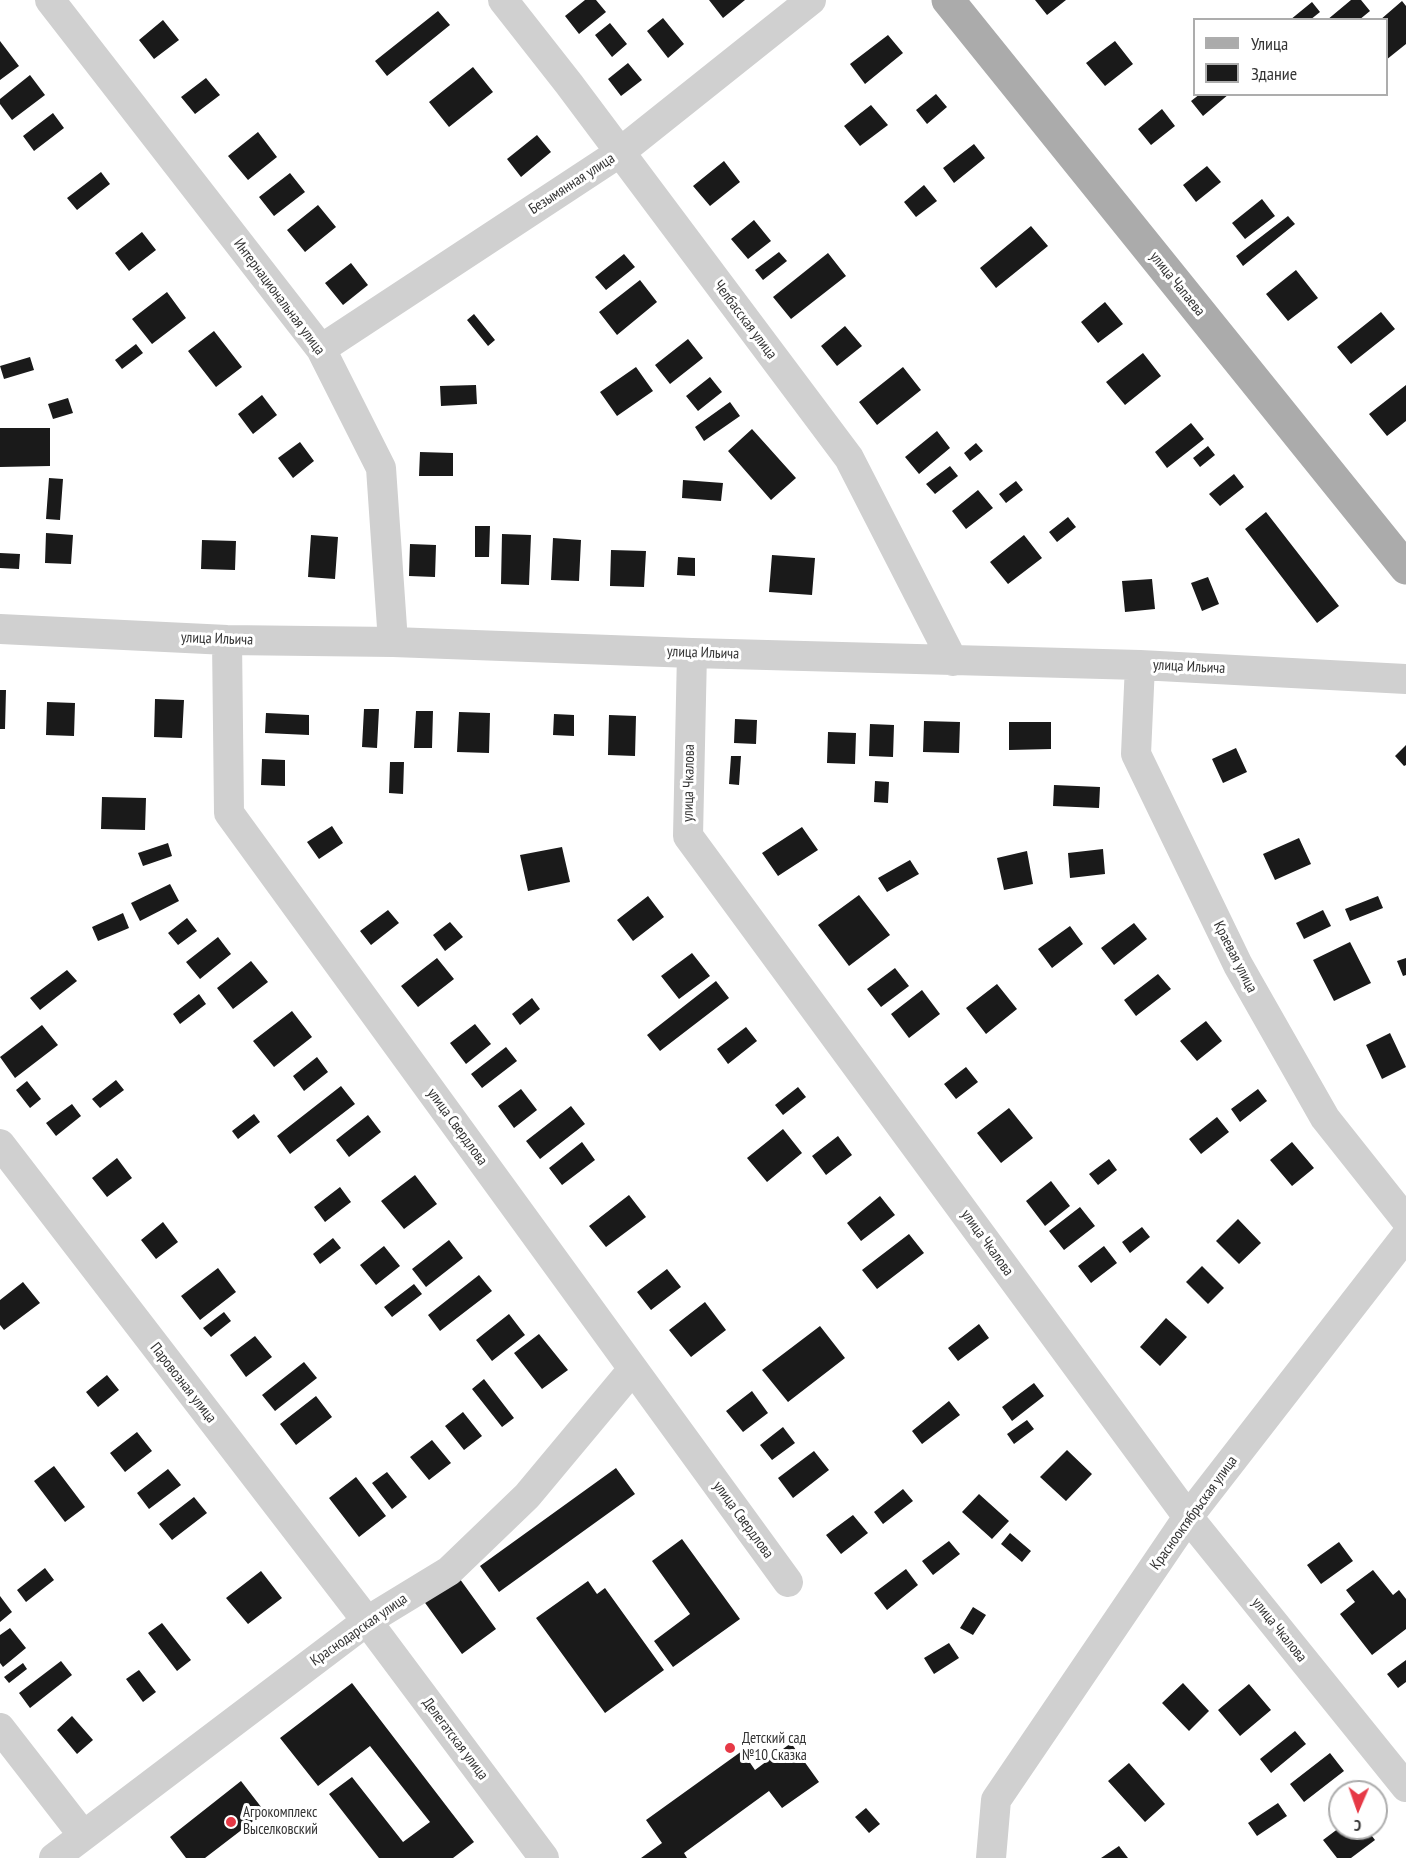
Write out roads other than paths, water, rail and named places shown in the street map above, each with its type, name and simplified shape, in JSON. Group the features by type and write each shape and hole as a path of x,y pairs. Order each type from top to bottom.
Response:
{"main road":[{"name":"улица Чапаева","path":"948,0 1406,568"}],"street":[{"name":"Интернациональная улица","path":"50,0 321,349 381,468 393,642"},
{"name":"Челбасская улица","path":"503,0 849,458 953,661"},
{"name":"Безымянная улица","path":"321,349 619,153 811,0"},
{"name":"улица Ильича","path":"0,629 227,640 393,642 1140,665 1406,679"},
{"name":"улица Свердлова","path":"227,640 229,813 788,1582"},
{"name":"улица Чкалова","path":"692,653 688,837 1188,1517 1406,1787"},
{"name":"Краевая улица","path":"1140,665 1136,754 1238,965 1325,1118 1406,1221"},
{"name":"Паровозная улица","path":"0,1144 366,1621"},
{"name":"Краснооктябрьская улица","path":"991,1858 996,1800 1188,1517 1406,1236"},
{"name":"Краснодарская улица","path":"54,1858 366,1621 449,1571 527,1496 633,1369"},
{"name":"Делегатская улица","path":"366,1621 544,1858"},
{"path":"0,1728 83,1835"}],"place":[{"name":"Детский сад №10 Сказка","path":"730,1748"},
{"name":"Агрокомплекс Выселковский","path":"231,1822"}]}
